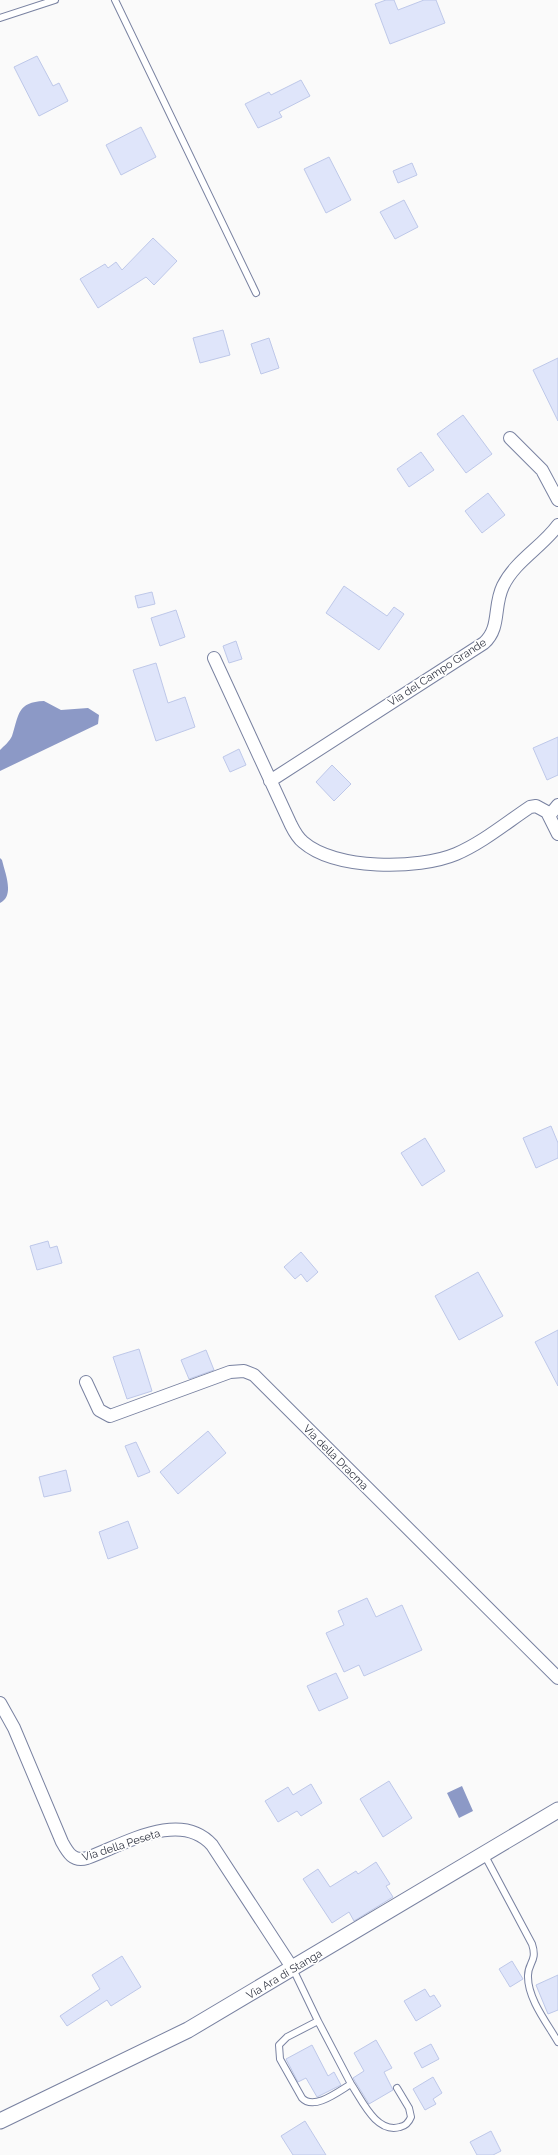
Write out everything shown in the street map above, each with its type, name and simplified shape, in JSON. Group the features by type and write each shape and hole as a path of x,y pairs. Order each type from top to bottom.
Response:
{"street":[{"path":"510,438 542,470 558,500"},
{"name":"Via del Campo Grande","path":"270,781 484,643 494,631 498,604 506,581 515,569 558,525"},
{"path":"214,658 291,825 303,842 331,856 372,864 403,865 435,861 464,850 532,806 540,806 549,816 558,834"},
{"path":"549,816 558,805"},
{"name":"Via della Dracma","path":"86,1382 99,1410 110,1416 230,1372 244,1371 254,1375 558,1678"},
{"name":"Via della Peseta","path":"0,1703 14,1728 62,1842 72,1857 79,1860 87,1858 133,1839 160,1832 185,1830 200,1834 212,1845 293,1969"},
{"name":"Via Ara di Stanga","path":"0,2122 169,2040 293,1969 558,1810"}],"lane":[{"path":"0,18 56,0"},
{"path":"115,0 256,292"},
{"path":"484,1854 532,1944 535,1957 527,1975 528,1984 536,2004 558,2042"},
{"path":"293,1969 351,2084 377,2121 390,2129 403,2126 411,2117 409,2108 396,2088"},
{"path":"318,2021 287,2037 279,2045 280,2059 304,2101 312,2103 320,2101 351,2084"}],"water":[{"path":"44,701 61,710 88,708 99,715 98,724 0,771 0,750 11,738 20,711 29,704"},
{"path":"0,858 5,871 8,890 5,900 0,903"},
{"path":"462,1786 473,1811 459,1818 447,1793"}],"building":[{"path":"386,0 394,0 398,10 424,0 436,0 445,23 390,44 375,4"},
{"path":"37,56 53,86 59,83 68,101 39,116 14,67"},
{"path":"301,80 310,96 279,112 282,117 258,128 245,104 269,92 271,95"},
{"path":"141,127 156,157 121,175 106,145"},
{"path":"329,157 351,200 326,213 304,169"},
{"path":"412,163 417,175 398,183 393,171"},
{"path":"404,200 418,227 395,239 380,212"},
{"path":"153,238 177,261 154,285 146,277 98,308 80,279 105,264 108,268 116,262 122,270"},
{"path":"223,330 230,355 200,363 193,338"},
{"path":"269,338 279,368 261,374 251,344"},
{"path":"558,358 558,421 533,370"},
{"path":"463,415 492,454 466,473 437,434"},
{"path":"421,452 434,470 409,487 397,469"},
{"path":"488,493 505,515 482,533 465,511"},
{"path":"344,586 387,616 394,607 404,614 379,650 326,613"},
{"path":"152,592 155,604 138,608 135,596"},
{"path":"176,610 185,637 160,646 151,618"},
{"path":"236,641 242,659 229,663 223,646"},
{"path":"156,663 168,703 185,697 195,727 156,741 133,670"},
{"path":"558,737 558,775 547,780 533,748"},
{"path":"239,749 246,765 230,772 223,757"},
{"path":"332,765 351,784 334,801 316,782"},
{"path":"551,1126 558,1143 558,1158 536,1168 523,1138"},
{"path":"425,1138 445,1171 422,1186 401,1153"},
{"path":"48,1241 50,1248 57,1246 62,1263 37,1270 30,1246"},
{"path":"301,1252 318,1272 307,1282 301,1274 295,1279 284,1267"},
{"path":"478,1272 503,1316 459,1340 435,1296"},
{"path":"558,1330 558,1386 535,1342"},
{"path":"139,1349 152,1391 127,1399 113,1357"},
{"path":"206,1350 214,1370 189,1379 181,1360"},
{"path":"208,1431 226,1453 178,1494 160,1472"},
{"path":"136,1442 150,1472 138,1477 125,1446"},
{"path":"66,1470 71,1491 44,1497 39,1477"},
{"path":"128,1521 138,1548 108,1559 99,1532"},
{"path":"367,1598 376,1617 402,1605 422,1650 364,1676 359,1665 344,1672 326,1633 344,1625 338,1611"},
{"path":"336,1673 348,1698 319,1711 307,1686"},
{"path":"389,1781 412,1818 383,1837 360,1799"},
{"path":"311,1784 322,1803 301,1816 297,1811 278,1822 265,1801 288,1787 293,1795"},
{"path":"376,1862 390,1884 386,1886 393,1897 354,1921 349,1912 332,1923 303,1879 318,1869 330,1887 356,1871 358,1874"},
{"path":"122,1956 141,1987 111,2006 107,2000 67,2026 60,2016 100,1989 92,1975"},
{"path":"512,1961 523,1979 510,1987 499,1969"},
{"path":"558,1975 558,2010 548,2014 536,1985"},
{"path":"425,1989 430,1997 434,1995 441,2006 416,2021 404,2001"},
{"path":"376,2040 392,2068 384,2072 393,2090 369,2104 353,2078 364,2071 354,2053"},
{"path":"431,2044 439,2059 422,2068 414,2053"},
{"path":"312,2045 328,2076 334,2072 341,2085 317,2097 306,2078 298,2082 286,2059"},
{"path":"433,2077 442,2093 433,2099 436,2104 425,2110 413,2089"},
{"path":"305,2121 326,2155 293,2155 281,2136"},
{"path":"491,2131 501,2151 493,2155 477,2155 470,2142"}]}
